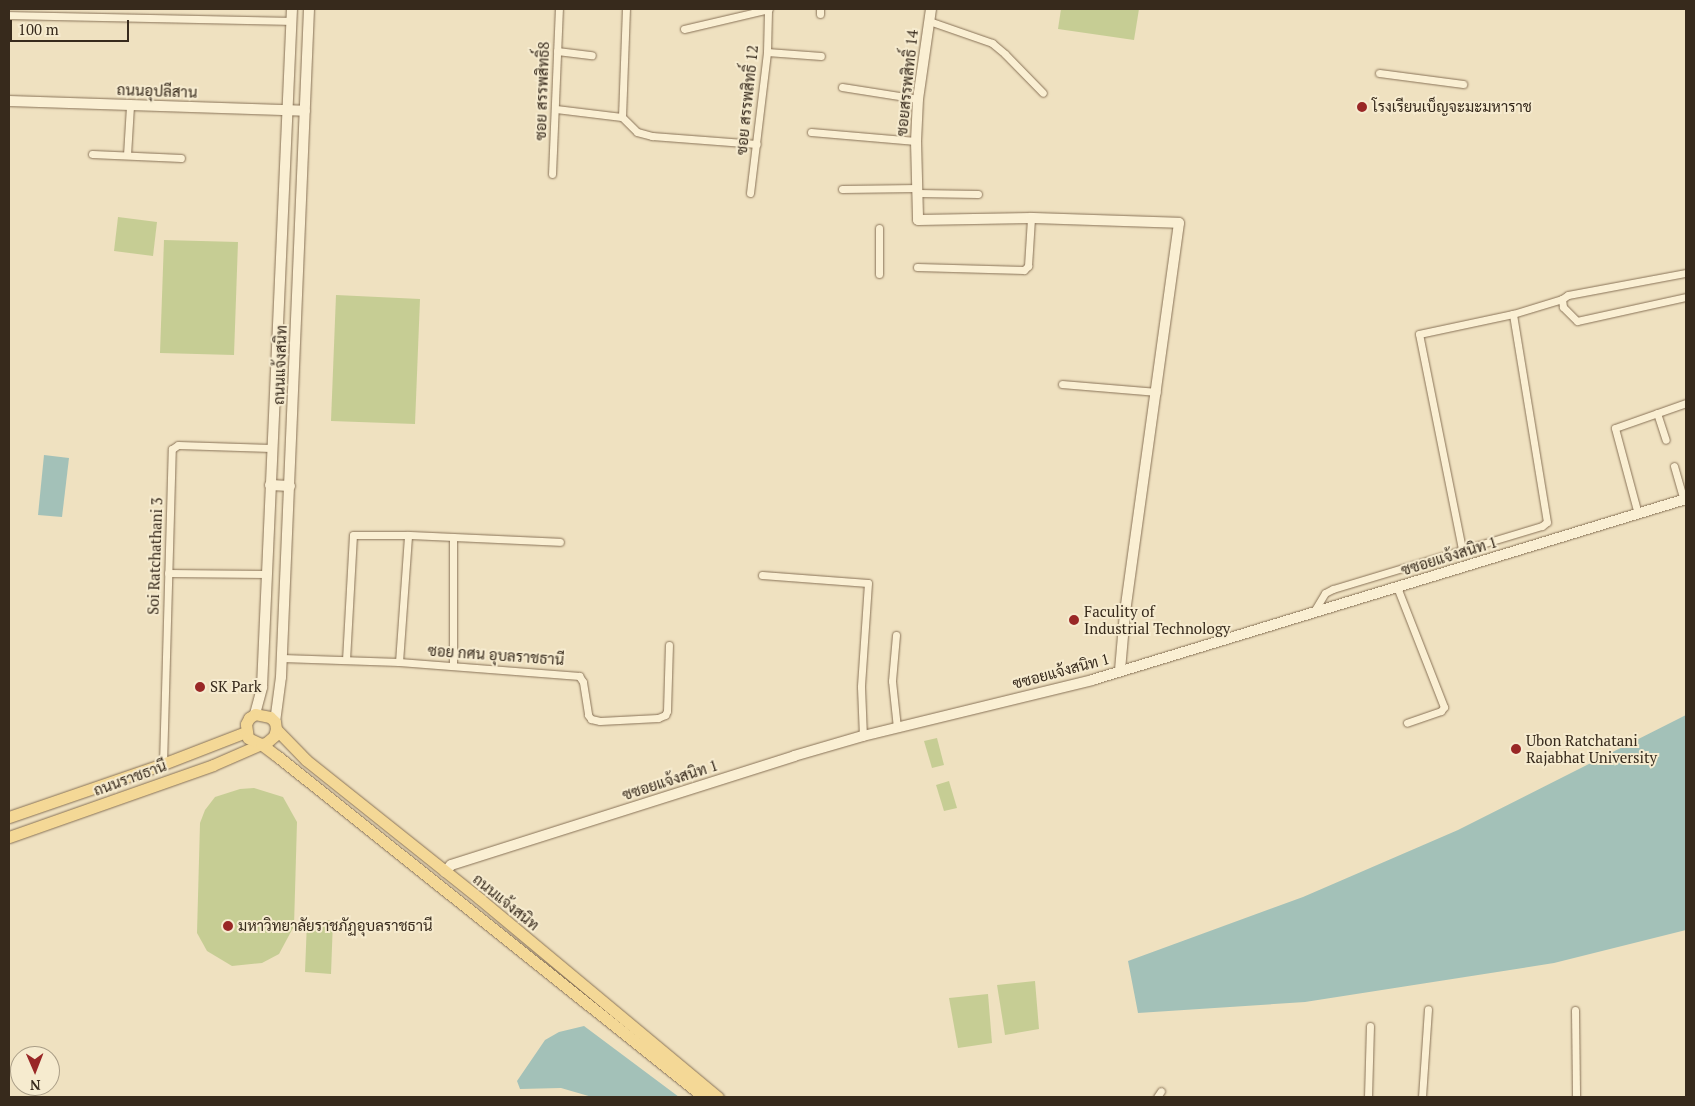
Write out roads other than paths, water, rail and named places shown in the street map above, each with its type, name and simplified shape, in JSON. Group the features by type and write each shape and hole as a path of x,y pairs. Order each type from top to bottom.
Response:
{"main road":[{"path":"255,714 270,717 276,725 270,741 261,744 254,742 246,732 249,718 255,714"},
{"name":"ถนนแจ้งสนิท","path":"276,725 306,760 718,1097"},
{"name":"ถนนราชธานี","path":"9,817 163,764 246,732"},
{"name":"ถนนราชธานี","path":"9,837 241,755 261,744"},
{"name":"ถนนแจ้งสนิท","path":"261,744 704,1097"},
{"path":"163,764 166,781"}],"street":[{"name":"ถนนแจ้งสนิท","path":"255,714 262,687 271,448 292,9"},
{"name":"ถนนแจ้งสนิท","path":"276,725 282,658 290,486 309,9"},
{"name":"ซอย สรรพสิทธิ์8","path":"552,174 559,9"},
{"path":"622,118 626,9"},
{"name":"ซอย สรรพสิทธิ์ 12","path":"684,29 769,9 767,52 750,193"},
{"name":"ซอยสรรพสิทธิ์ 14","path":"931,9 918,99 916,141 918,220 1031,218"},
{"path":"9,15 291,21"},
{"path":"929,21 992,43 1043,93"},
{"path":"557,51 592,55"},
{"path":"767,52 821,56"},
{"path":"1379,73 1463,84"},
{"path":"842,87 918,99"},
{"name":"ถนนอุปลีสาน","path":"9,101 305,111"},
{"path":"127,155 130,106"},
{"path":"556,109 622,118 637,132 652,136 757,144"},
{"path":"811,132 916,141"},
{"path":"92,154 181,158"},
{"path":"842,189 978,194"},
{"path":"917,268 1024,270 1027,268 1031,218 1179,223 1125,613 1120,670"},
{"path":"879,228 879,274"},
{"path":"1462,550 1419,334 1513,314 1562,299 1568,295 1686,273"},
{"path":"1562,299 1563,307 1571,318 1576,321 1583,321 1686,297"},
{"path":"1313,613 1325,593 1333,589 1542,526 1548,522 1513,314"},
{"path":"1062,384 1157,392"},
{"path":"1638,514 1615,428 1686,403"},
{"path":"1657,413 1666,440"},
{"name":"Soi Ratchathani 3","path":"163,764 172,449 178,445 271,448"},
{"path":"1674,466 1685,500"},
{"path":"270,485 290,486"},
{"name":"ซซอยแจ้งสนิท 1","path":"445,872 451,865 863,736 1092,680 1685,500"},
{"path":"346,660 352,535 408,535 560,542"},
{"path":"399,662 408,535"},
{"path":"453,537 453,666"},
{"path":"168,573 266,574"},
{"path":"762,576 868,583 862,687 863,736"},
{"path":"1397,587 1444,707 1441,711 1407,723"},
{"path":"896,635 892,681 896,728"},
{"name":"ซอย กศน อุบลราชธานี","path":"282,658 399,662 579,676 583,682 588,715 591,719 600,721 658,718 665,715 667,711 669,646"},
{"path":"1422,1097 1428,1009"},
{"path":"1575,1010 1576,1097"},
{"path":"1368,1097 1370,1026"}],"water":[{"path":"44,455 69,458 62,517 38,515"},
{"path":"1686,715 1686,930 1554,963 1305,1002 1138,1013 1128,961 1303,897 1458,830"},
{"path":"584,1026 679,1097 592,1097 561,1088 520,1089 517,1081 545,1040 559,1032"}],"place":[{"name":"โรงเรียนเบ็ญจะมะมหาราช","path":"1362,107"},
{"name":"Faculity of Industrial Technology","path":"1074,620"},
{"name":"SK Park","path":"200,687"},
{"name":"Ubon Ratchatani Rajabhat University","path":"1516,749"},
{"name":"มหาวิทยาลัยราชภัฏอุบลราชธานี","path":"228,926"}]}
